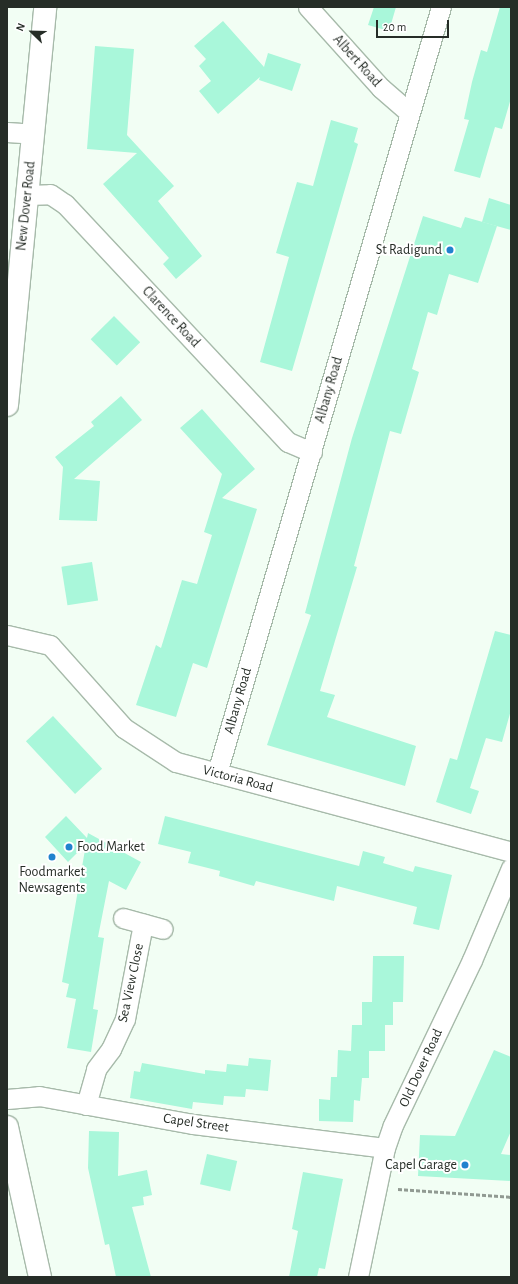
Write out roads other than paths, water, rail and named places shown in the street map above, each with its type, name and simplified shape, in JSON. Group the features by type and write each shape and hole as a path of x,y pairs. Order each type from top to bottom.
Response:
{"main road":[{"name":"New Dover Road","path":"7,405 45,7"},
{"path":"7,1127 40,1277"}],"street":[{"name":"Albert Road","path":"308,7 381,88 409,112"},
{"name":"Albany Road","path":"217,772 312,452 409,112 442,7"},
{"path":"7,132 34,134"},
{"name":"Clarence Road","path":"26,195 50,194 65,204 288,442 312,452"},
{"name":"Victoria Road","path":"7,635 50,645 114,717 146,746 176,762 511,852"},
{"name":"Old Dover Road","path":"358,1277 385,1148 511,868"},
{"name":"Sea View Close","path":"123,918 163,929"},
{"name":"Sea View Close","path":"86,1105 96,1069 111,1049 125,1019 143,924"},
{"name":"Capel Street","path":"7,1099 39,1096 193,1124 385,1148"}],"place":[{"name":"St Radigund","path":"450,250"},
{"name":"Food Market","path":"69,847"},
{"name":"Foodmarket Newsagents","path":"52,857"},
{"name":"Capel Garage","path":"465,1165"}]}
